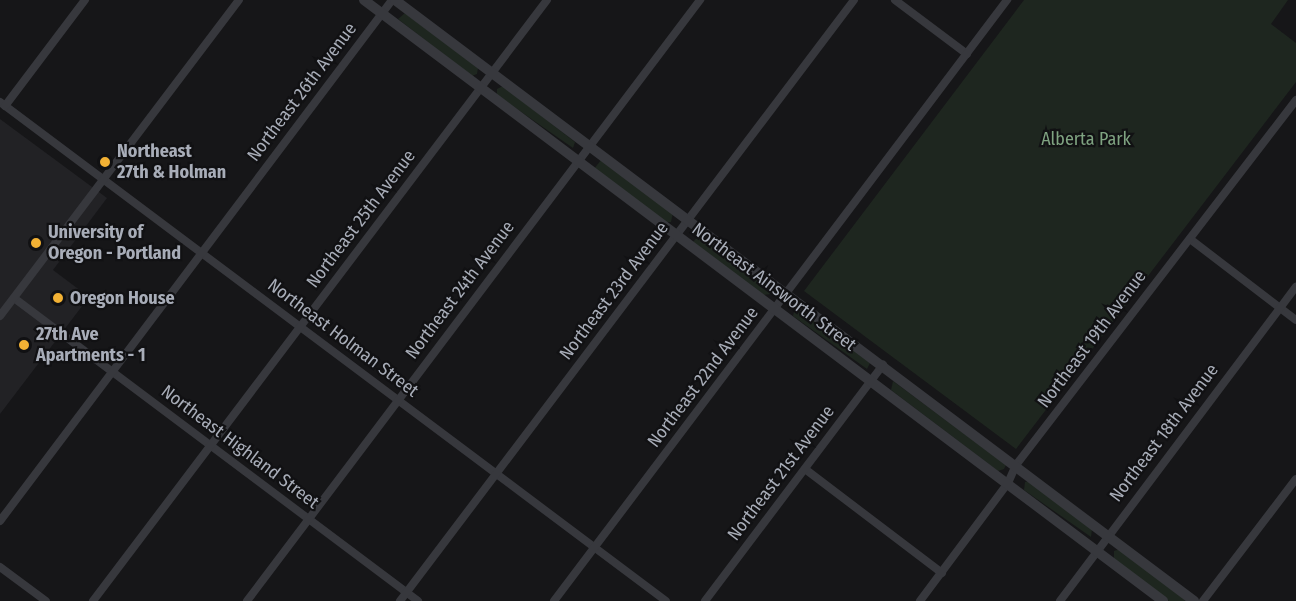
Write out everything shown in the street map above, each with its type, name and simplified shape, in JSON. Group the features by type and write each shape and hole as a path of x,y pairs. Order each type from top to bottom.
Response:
{"street":[{"path":"2,104 85,0"},
{"path":"0,316 239,0"},
{"name":"Northeast Ainsworth Street","path":"364,0 1163,601"},
{"name":"Northeast Ainsworth Street","path":"394,0 1017,465 1194,601"},
{"name":"Northeast 26th Avenue","path":"0,521 394,0"},
{"name":"Northeast 25th Avenue","path":"93,601 547,0"},
{"name":"Northeast 24th Avenue","path":"247,601 700,0"},
{"name":"Northeast 23rd Avenue","path":"400,601 854,0"},
{"path":"895,0 967,54"},
{"name":"Northeast 22nd Avenue","path":"554,601 1007,0"},
{"name":"Northeast 19th Avenue","path":"920,601 1008,483 1017,465 1296,100"},
{"name":"Northeast Holman Street","path":"2,104 666,601"},
{"path":"1190,239 1296,320"},
{"name":"Northeast 18th Avenue","path":"1060,601 1098,551 1107,534 1296,287"},
{"name":"Northeast Highland Street","path":"14,298 418,601"},
{"name":"Northeast 21st Avenue","path":"705,601 883,365"},
{"path":"805,469 942,573"},
{"path":"1203,601 1296,479"},
{"path":"0,567 45,601"}],"shaded area":[{"name":"University of Oregon - Portland","path":"0,119 107,198 53,270 89,297 0,414"}],"green space":[{"name":"Alberta Park","path":"1024,0 1288,0 1271,24 1296,43 1296,82 1016,449 804,291"},
{"path":"405,13 478,68 477,74 472,76 398,19"},
{"path":"503,86 575,142 573,148 497,95 497,89"},
{"path":"601,160 673,213 671,222 666,222 594,169"},
{"path":"700,234 773,290 771,294 763,295 693,242"},
{"path":"795,307 870,363 867,369 793,316"},
{"path":"893,381 1006,465 1004,469 998,471 891,390"},
{"path":"1030,481 1092,529 1091,537 1024,490 1025,482"},
{"path":"1120,549 1185,601 1169,601 1114,559 1114,551"}],"place":[{"name":"Northeast 27th & Holman","path":"105,162"},
{"name":"University of Oregon - Portland","path":"36,243"},
{"name":"Oregon House","path":"58,298"},
{"name":"27th Ave Apartments - 1","path":"24,345"}]}
